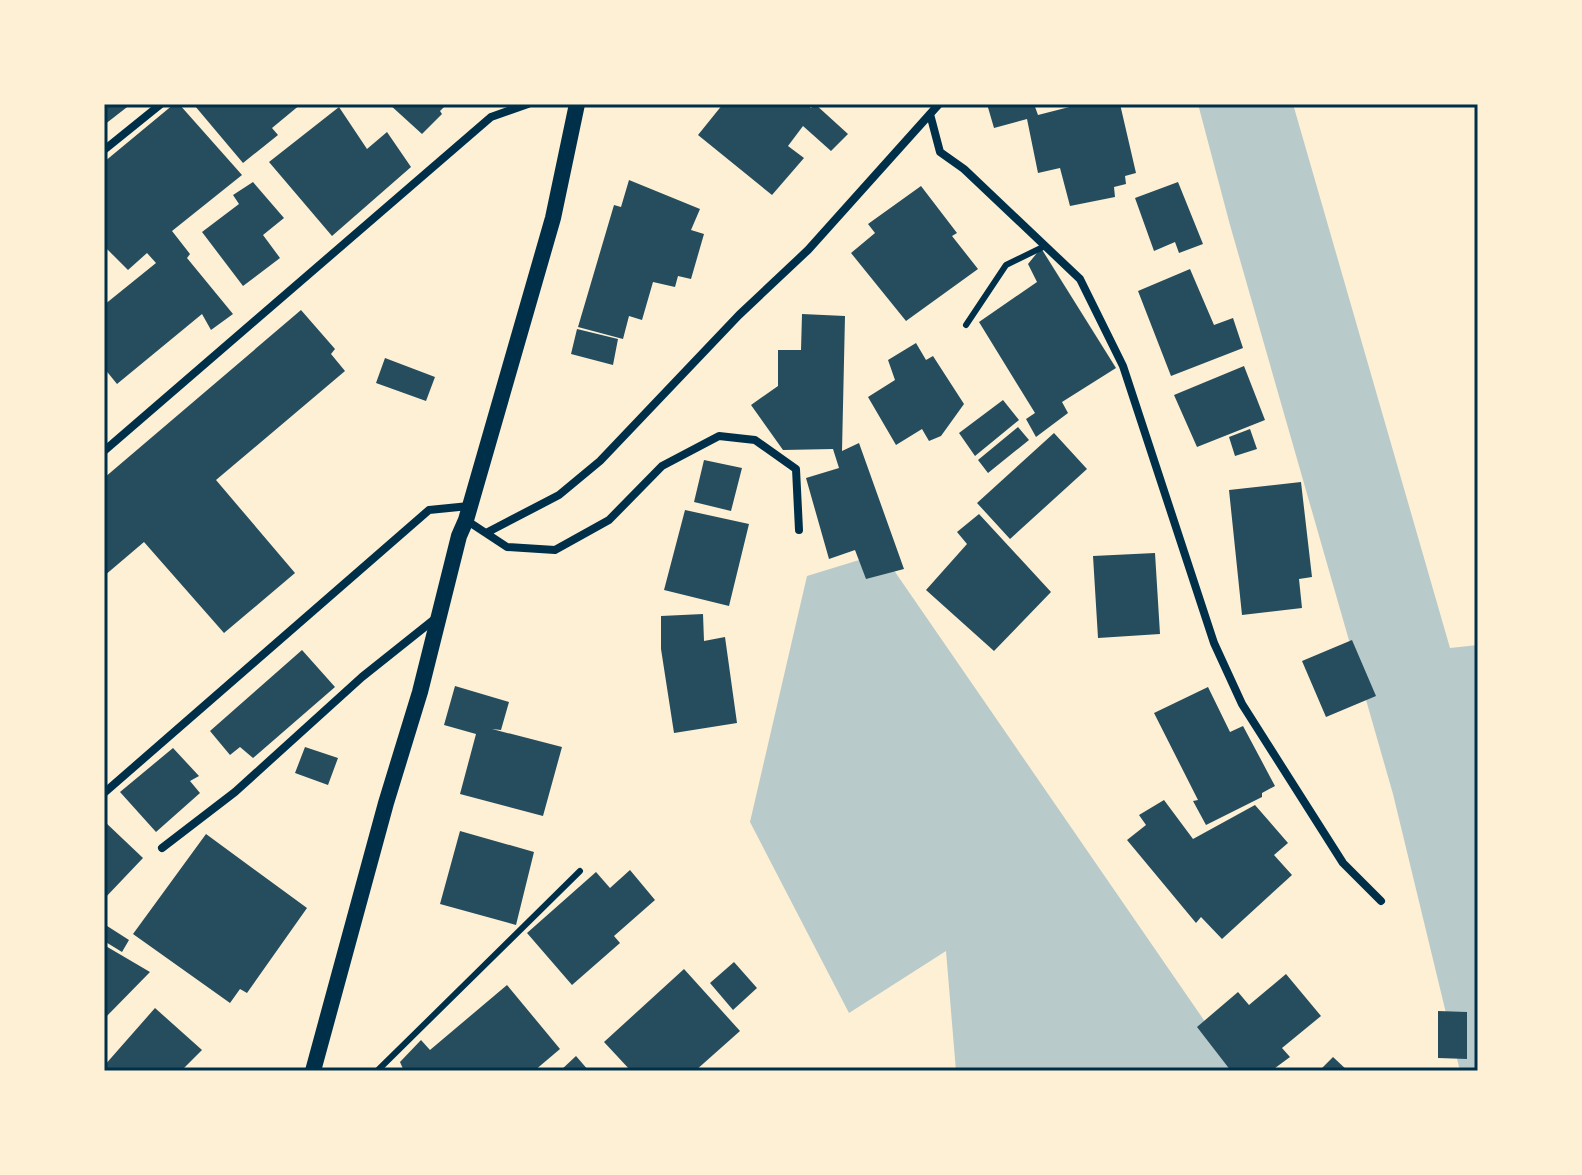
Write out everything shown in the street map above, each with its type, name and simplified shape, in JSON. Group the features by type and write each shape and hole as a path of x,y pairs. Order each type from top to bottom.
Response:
{"main road":[{"path":"313,1071 440,616 459,536 553,218 577,104"}],"street":[{"path":"104,150 161,104"},
{"path":"104,451 491,117 528,104"},
{"path":"486,533 559,495 600,461 739,315 808,250 939,104"},
{"path":"930,114 940,152 964,169 1080,279 1123,366 1214,643 1242,704 1343,863 1381,901"},
{"path":"104,793 429,510 468,513 486,533 507,547 555,550 609,520 662,466 719,436 755,440 796,469 799,530"},
{"path":"162,848 235,792 362,677 440,616"}],"lane":[{"path":"966,325 1006,265 1045,246"},
{"path":"377,1071 580,871"}],"shaded area":[{"path":"1198,104 1293,104 1450,648 1478,645 1478,1071 1460,1071 1393,794"},
{"path":"882,553 1239,1071 956,1071 946,951 849,1013 750,822 807,576"}],"building":[{"path":"104,104 131,104 104,125"},
{"path":"174,104 179,104 242,175 172,231 190,254 187,258 233,314 211,330 202,314 117,384 104,368 104,305 156,263 147,253 128,270 104,246 104,162"},
{"path":"301,104 272,128 278,135 243,163 195,106"},
{"path":"389,104 447,104 440,111 442,114 422,134"},
{"path":"723,104 806,104 811,108 815,104 848,134 831,151 803,126 788,146 804,158 772,195 698,135"},
{"path":"987,104 1034,104 1038,115 1081,104 1120,104 1136,173 1125,176 1126,184 1114,187 1115,197 1070,206 1060,168 1038,173 1027,119 994,128"},
{"path":"339,107 367,149 387,132 411,167 332,236 269,162"},
{"path":"629,180 700,209 691,230 704,234 691,279 678,276 675,287 653,282 642,320 629,316 623,339 578,327 614,205 621,207"},
{"path":"253,182 284,218 263,235 280,258 243,286 202,232 239,204 233,195"},
{"path":"1178,182 1203,244 1179,253 1175,242 1154,251 1135,198"},
{"path":"921,186 957,233 952,236 978,269 906,321 851,253 875,233 868,224"},
{"path":"1041,248 1116,368 1062,402 1068,413 1036,437 1026,419 1035,413 979,322 1037,282 1028,264"},
{"path":"1190,269 1214,325 1233,318 1243,348 1171,376 1138,291"},
{"path":"301,310 335,349 331,354 345,371 216,480 295,573 224,633 144,542 104,576 104,478"},
{"path":"802,314 845,316 842,451 859,443 904,569 866,579 855,550 829,559 806,478 839,468 833,449 783,450 751,405 778,386 778,350 801,350"},
{"path":"577,329 618,339 613,365 571,354"},
{"path":"916,343 926,360 933,356 964,404 941,436 929,441 922,429 896,445 868,397 895,380 888,360"},
{"path":"385,358 435,377 426,401 376,383"},
{"path":"1244,366 1265,420 1197,447 1174,395"},
{"path":"1003,400 1019,420 975,456 959,433"},
{"path":"1018,427 1029,440 988,473 978,460"},
{"path":"1250,429 1257,449 1235,456 1229,437"},
{"path":"1054,433 1087,469 1010,539 977,503"},
{"path":"704,460 742,468 731,511 694,502"},
{"path":"1301,482 1312,577 1299,579 1302,608 1242,615 1229,490"},
{"path":"685,510 749,524 729,606 664,590"},
{"path":"979,514 1051,592 994,651 926,590 967,544 957,532"},
{"path":"1155,553 1160,634 1098,638 1093,556"},
{"path":"703,614 704,641 725,637 737,723 674,733 661,649 661,616"},
{"path":"1352,640 1376,696 1326,717 1302,661"},
{"path":"302,650 335,687 253,758 240,747 230,755 210,731"},
{"path":"455,686 509,702 501,730 492,729 562,747 543,816 460,794 476,734 444,725"},
{"path":"1208,687 1230,732 1243,726 1275,786 1262,793 1262,797 1206,825 1193,801 1198,800 1154,713"},
{"path":"305,747 338,758 328,785 295,773"},
{"path":"173,748 199,776 190,781 200,793 156,832 120,792"},
{"path":"1164,800 1193,839 1255,805 1288,843 1274,855 1292,875 1222,939 1201,917 1196,923 1127,840 1146,825 1139,815"},
{"path":"104,821 143,858 104,899"},
{"path":"460,831 534,852 516,925 440,904"},
{"path":"206,834 307,908 247,993 240,989 230,1003 133,934"},
{"path":"630,870 655,900 614,936 620,943 572,985 527,933 596,872 610,888"},
{"path":"104,924 129,940 122,952 104,941"},
{"path":"104,945 150,972 104,1019"},
{"path":"734,962 757,988 733,1010 710,983"},
{"path":"684,969 740,1031 695,1071 631,1071 604,1042"},
{"path":"1286,974 1321,1016 1282,1048 1290,1057 1271,1071 1231,1071 1197,1027 1238,992 1249,1005"},
{"path":"507,985 560,1049 534,1071 404,1071 400,1062 421,1040 430,1050"},
{"path":"155,1008 202,1050 181,1071 107,1071 104,1066"},
{"path":"1438,1011 1467,1012 1467,1059 1438,1058"},
{"path":"576,1056 589,1071 560,1071"},
{"path":"1333,1057 1348,1071 1319,1071"}]}
